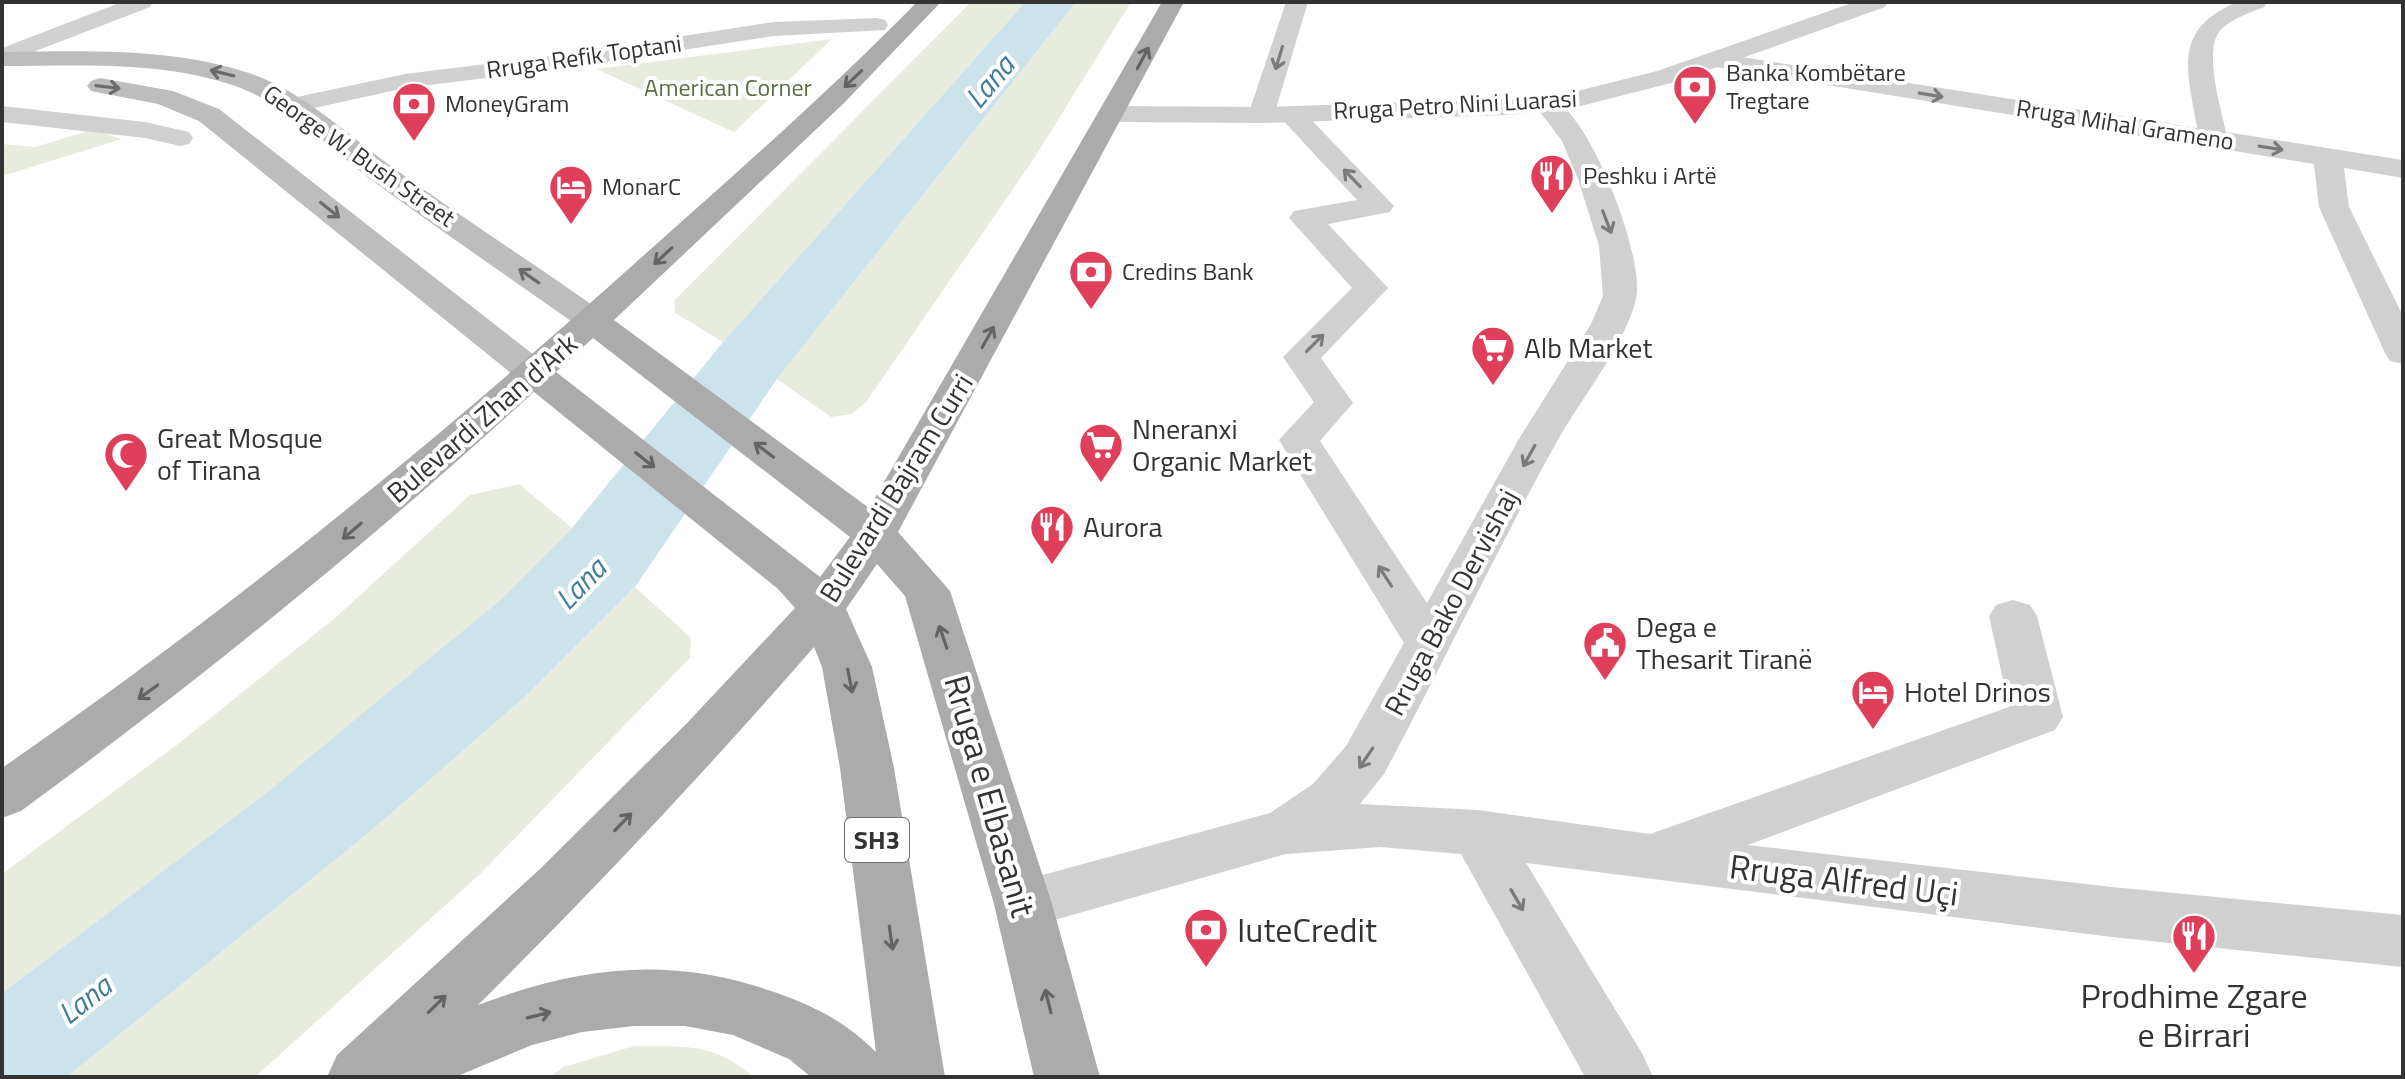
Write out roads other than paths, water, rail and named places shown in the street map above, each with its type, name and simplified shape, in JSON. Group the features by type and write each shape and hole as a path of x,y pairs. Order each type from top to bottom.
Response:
{"main road":[{"name":"Bulevardi Zhan d'Ark","path":"2,796 163,682 434,463 593,321 847,85 930,2"},
{"name":"Bulevardi Bajram Curri","path":"360,1077 560,886 706,736 822,608 875,534 1114,114 1173,2"},
{"name":"George W. Bush Street","path":"2,58 123,62 208,70 258,85 292,105 371,165 593,321"},
{"name":"George W. Bush Street","path":"2,80 84,84 145,92 179,101 209,115 535,374"},
{"name":"Rruga e Elbasanit","path":"593,321 875,534 927,591 1023,904 1067,1077"},
{"name":"SH3","path":"535,374 794,578 822,608 847,667 862,741 912,1077"},
{"path":"390,1077 444,1048 508,1023 596,1000 678,997 753,1009 819,1042 856,1077"}],"street":[{"path":"2,58 142,2"},
{"path":"1297,2 1276,114 1379,206 1305,218 1371,288 1301,357 1334,403 1299,440 1427,641"},
{"name":"Rruga Petro Nini Luarasi","path":"1114,114 1276,114 1547,104 1625,88 1716,60 1877,2"},
{"path":"2213,139 2201,60 2206,33 2219,20 2256,2"},
{"name":"Rruga Refik Toptani","path":"292,105 405,81 538,65 774,29 877,25"},
{"name":"Rruga Mihal Grameno","path":"1768,41 1846,81"},
{"name":"Rruga Mihal Grameno","path":"1716,60 2403,169"},
{"name":"Rruga Bako Dervishaj","path":"1023,904 1286,831 1332,799 1351,780 1378,739 1427,641 1540,437 1609,324 1620,296 1615,246 1593,179 1575,140 1547,104"},
{"path":"2,114 145,130 180,138"},
{"path":"2328,157 2334,207 2403,353"},
{"path":"1649,857 2037,717 2013,616"},
{"name":"Rruga Alfred Uçi","path":"1286,831 1380,825 1478,833 1649,857 2112,912 2403,941"},
{"path":"1478,833 1620,1077"}],"water":[{"name":"Lana","path":"1025,2 1076,2 777,379 635,587 528,694 372,830 67,1077 2,1077 2,993 265,794 498,602 572,528 723,342"}],"place":[{"name":"Banka Kombëtare Tregtare","path":"1695,126"},
{"name":"MoneyGram","path":"414,143"},
{"name":"Peshku i Artë","path":"1552,215"},
{"name":"MonarC","path":"571,226"},
{"name":"Credins Bank","path":"1091,311"},
{"name":"Alb Market","path":"1493,387"},
{"name":"Nneranxi Organic Market","path":"1101,484"},
{"name":"Great Mosque of Tirana","path":"126,493"},
{"name":"Aurora","path":"1052,566"},
{"name":"Dega e Thesarit Tiranë","path":"1605,682"},
{"name":"Hotel Drinos","path":"1873,731"},
{"name":"IuteCredit","path":"1206,969"},
{"name":"Prodhime Zgare e Birrari","path":"2194,975"}],"park label":[{"name":"American Corner","path":"728,88"}]}
